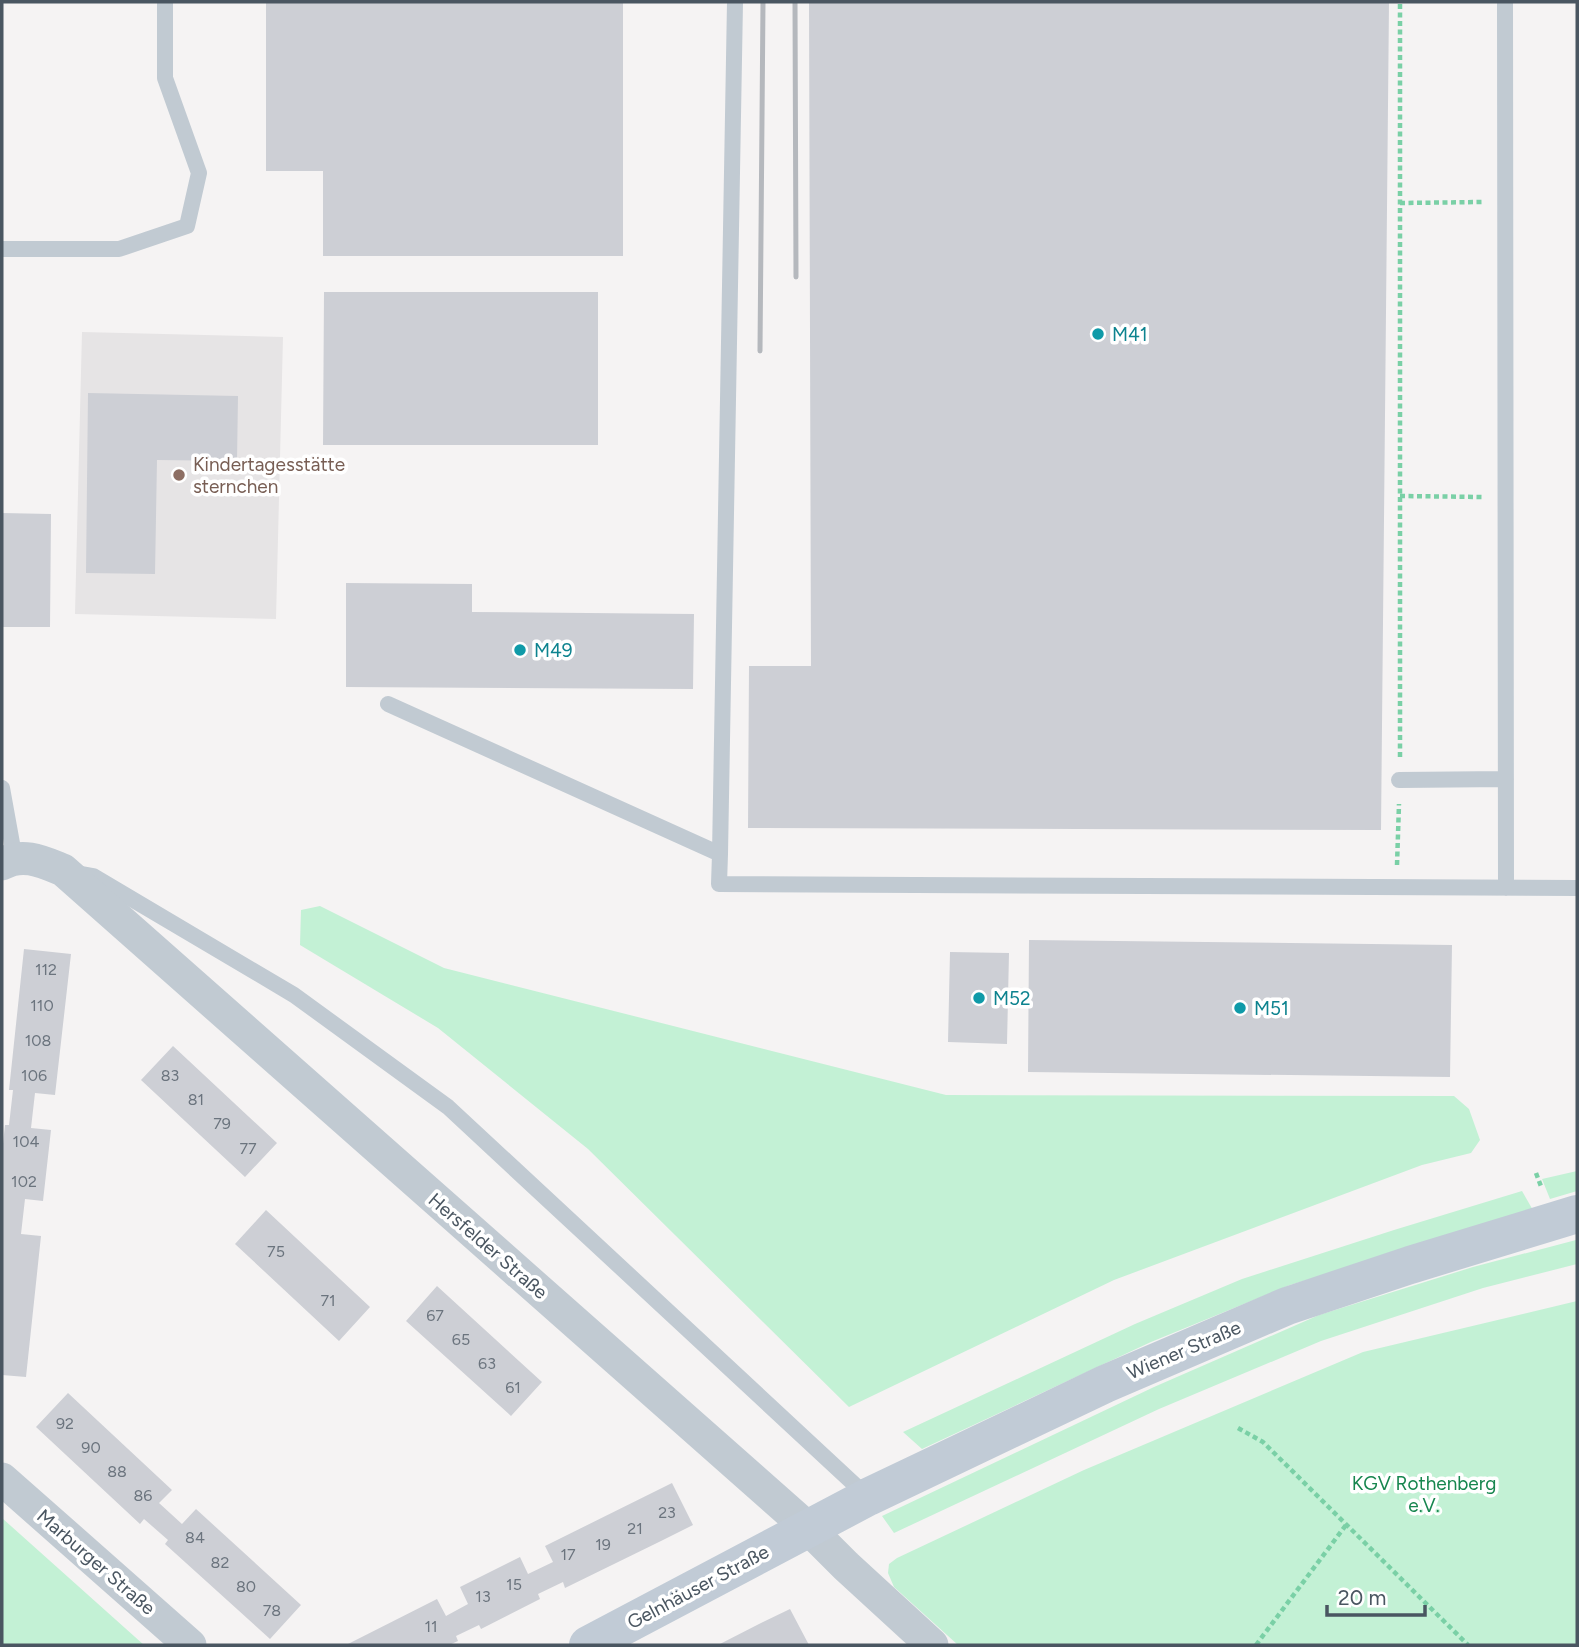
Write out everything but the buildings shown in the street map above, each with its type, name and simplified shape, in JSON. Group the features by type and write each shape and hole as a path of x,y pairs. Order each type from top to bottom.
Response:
{"main road":[{"name":"Wiener Straße","path":"808,1529 1105,1384 1287,1306 1577,1214"},
{"name":"Gelnhäuser Straße","path":"589,1645 808,1529"}],"street":[{"name":"Hersfelder Straße","path":"28,863 808,1529 932,1645"},
{"name":"Marburger Straße","path":"2,1479 190,1645"}],"lane":[{"path":"2,248 118,249 187,226 200,173 165,78 165,2"},
{"path":"735,2 719,884 1577,888"},
{"path":"1505,2 1507,888"},
{"path":"388,704 720,854"},
{"path":"1399,780 1506,779"},
{"path":"2,788 28,863 93,876 293,995 448,1107 869,1497"}],"path":[{"path":"1397,887 1400,2"},
{"path":"1400,203 1505,202"},
{"path":"1400,496 1506,497"},
{"path":"1238,1428 1262,1442 1468,1645"},
{"path":"1256,1645 1346,1525"}],"shaded area":[{"name":"Kindertagesstätte sternchen","path":"82,332 283,337 276,619 75,614"}],"green space":[{"path":"320,906 444,968 946,1095 1454,1096 1469,1109 1480,1140 1471,1153 1422,1165 1114,1280 849,1407 588,1149 438,1028 300,945 301,910"},
{"path":"1577,1171 1577,1191 1550,1199 1542,1179"},
{"path":"1522,1191 1534,1212 1290,1285 1151,1342 922,1449 903,1432 1135,1324 1242,1279"},
{"path":"1576,1240 1577,1264 1483,1288 1321,1341 1159,1409 894,1533 882,1516 1154,1387 1319,1315 1473,1267"},
{"name":"KGV Rothenberg e.V.","path":"1577,1301 1577,1645 958,1645 894,1587 888,1573 889,1564 897,1558 1084,1470 1363,1352"},
{"path":"2,1518 144,1645 2,1645"}],"railway":[{"path":"760,351 763,2"},
{"path":"795,2 796,277"}],"place":[{"name":"M41","path":"1098,334"},
{"name":"Kindertagesstätte sternchen","path":"179,475"},
{"name":"M49","path":"520,650"},
{"name":"M52","path":"979,998"},
{"name":"M51","path":"1240,1008"}]}
